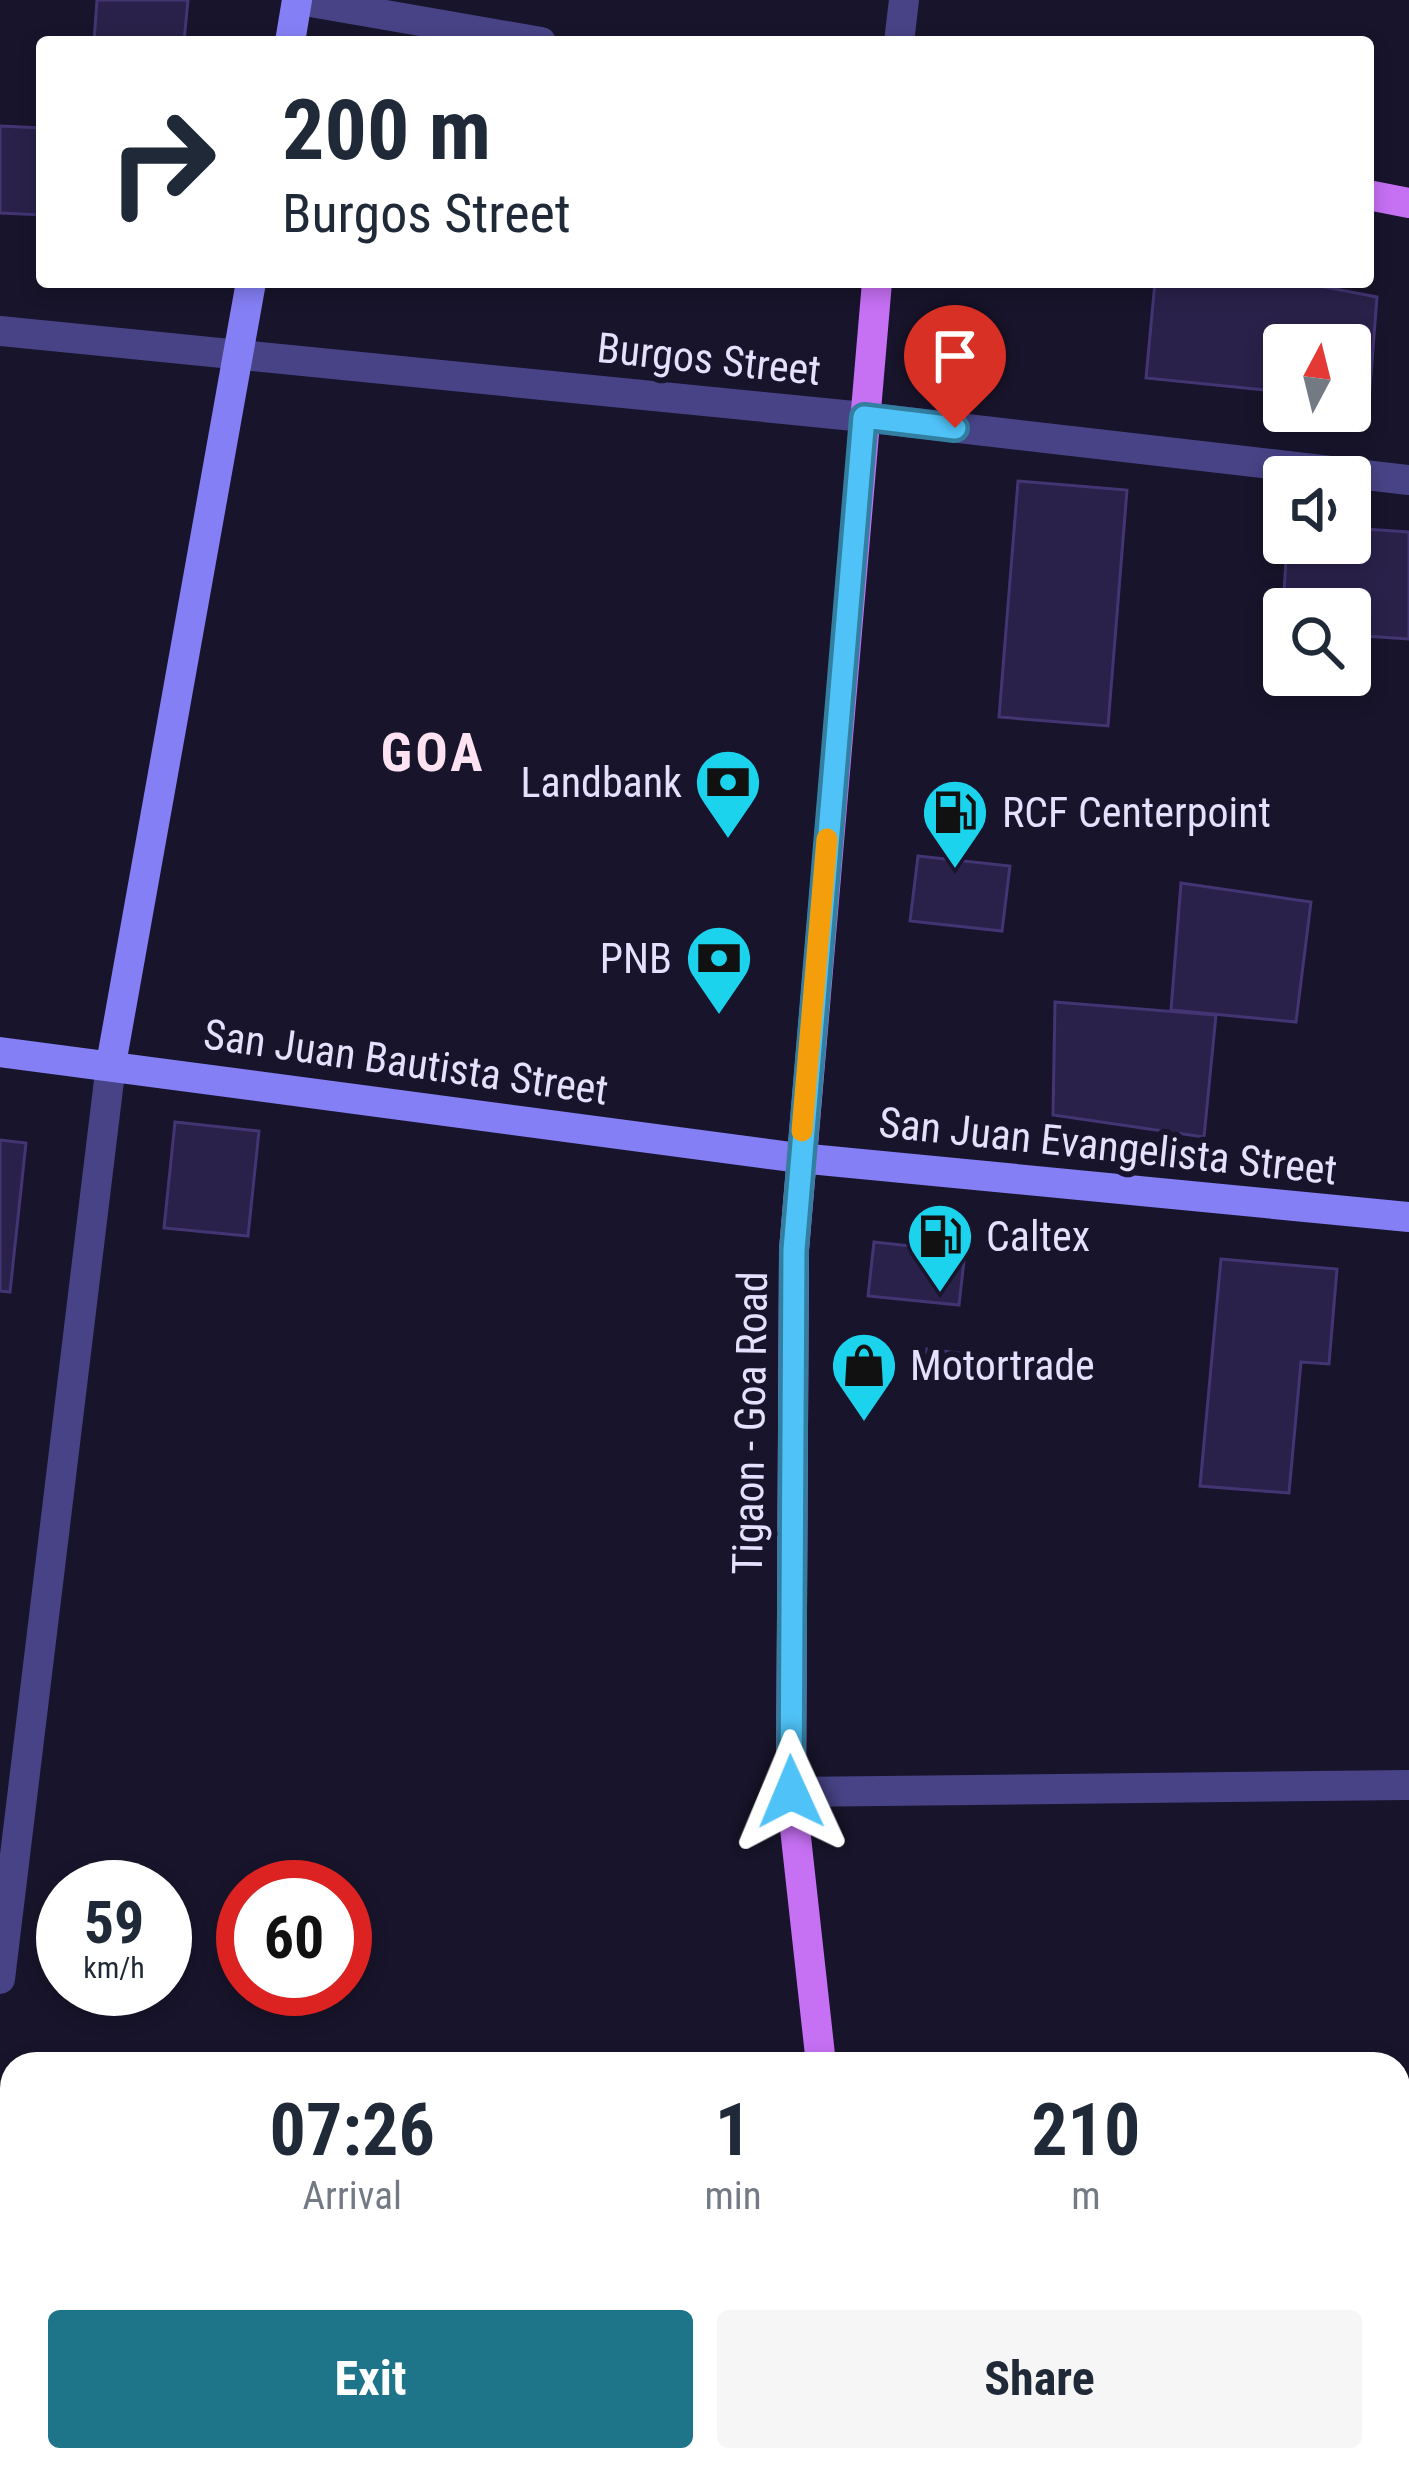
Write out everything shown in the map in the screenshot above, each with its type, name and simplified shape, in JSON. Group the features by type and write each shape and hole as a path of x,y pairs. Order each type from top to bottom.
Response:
{"main road":[{"path":"1374,196 1409,203"},
{"name":"Tigaon - Goa Road","path":"820,2052 791,1792 789,1572 800,1158 876,288"}],"street":[{"path":"291,36 298,0 506,36"},
{"path":"900,36 904,0"},
{"path":"0,1979 111,1064 250,288"},
{"name":"Burgos Street","path":"0,332 864,417 1409,479"},
{"name":"San Juan Bautista Street","path":"0,1052 800,1158"},
{"name":"San Juan Evangelista Street","path":"800,1158 1409,1217"},
{"path":"791,1792 1409,1785"}],"building":[{"path":"97,0 188,0 185,36 94,36"},
{"path":"0,126 36,128 36,215 0,213"},
{"path":"1154,288 1330,288 1377,297 1371,375 1371,324 1263,324 1263,390 1146,378"},
{"path":"1018,481 1127,490 1108,726 999,717"},
{"path":"1371,529 1409,532 1409,639 1371,636 1371,588 1284,588 1286,564 1371,564"},
{"path":"918,856 1010,866 1002,931 910,921"},
{"path":"1181,883 1311,902 1296,1022 1171,1010"},
{"path":"1055,1002 1216,1015 1204,1137 1053,1115"},
{"path":"175,1122 259,1131 248,1236 164,1228"},
{"path":"0,1140 26,1143 10,1292 0,1291"},
{"path":"874,1242 965,1252 959,1305 868,1296"},
{"path":"1221,1259 1337,1269 1329,1364 1301,1362 1289,1493 1200,1486"},
{"path":"927,1349 990,1357 987,1379 925,1372"}],"slow traffic":[{"path":"802,1131 827,839"}],"place":[{"name":"Landbank","path":"728,841"},
{"name":"RCF Centerpoint","path":"955,871"},
{"name":"PNB","path":"719,1017"},
{"name":"Caltex","path":"940,1295"},
{"name":"Motortrade","path":"864,1424"}],"district":[{"name":"GOA","path":"433,752"}],"route":[{"path":"791,1792 794,1250 864,417 955,428"}]}
